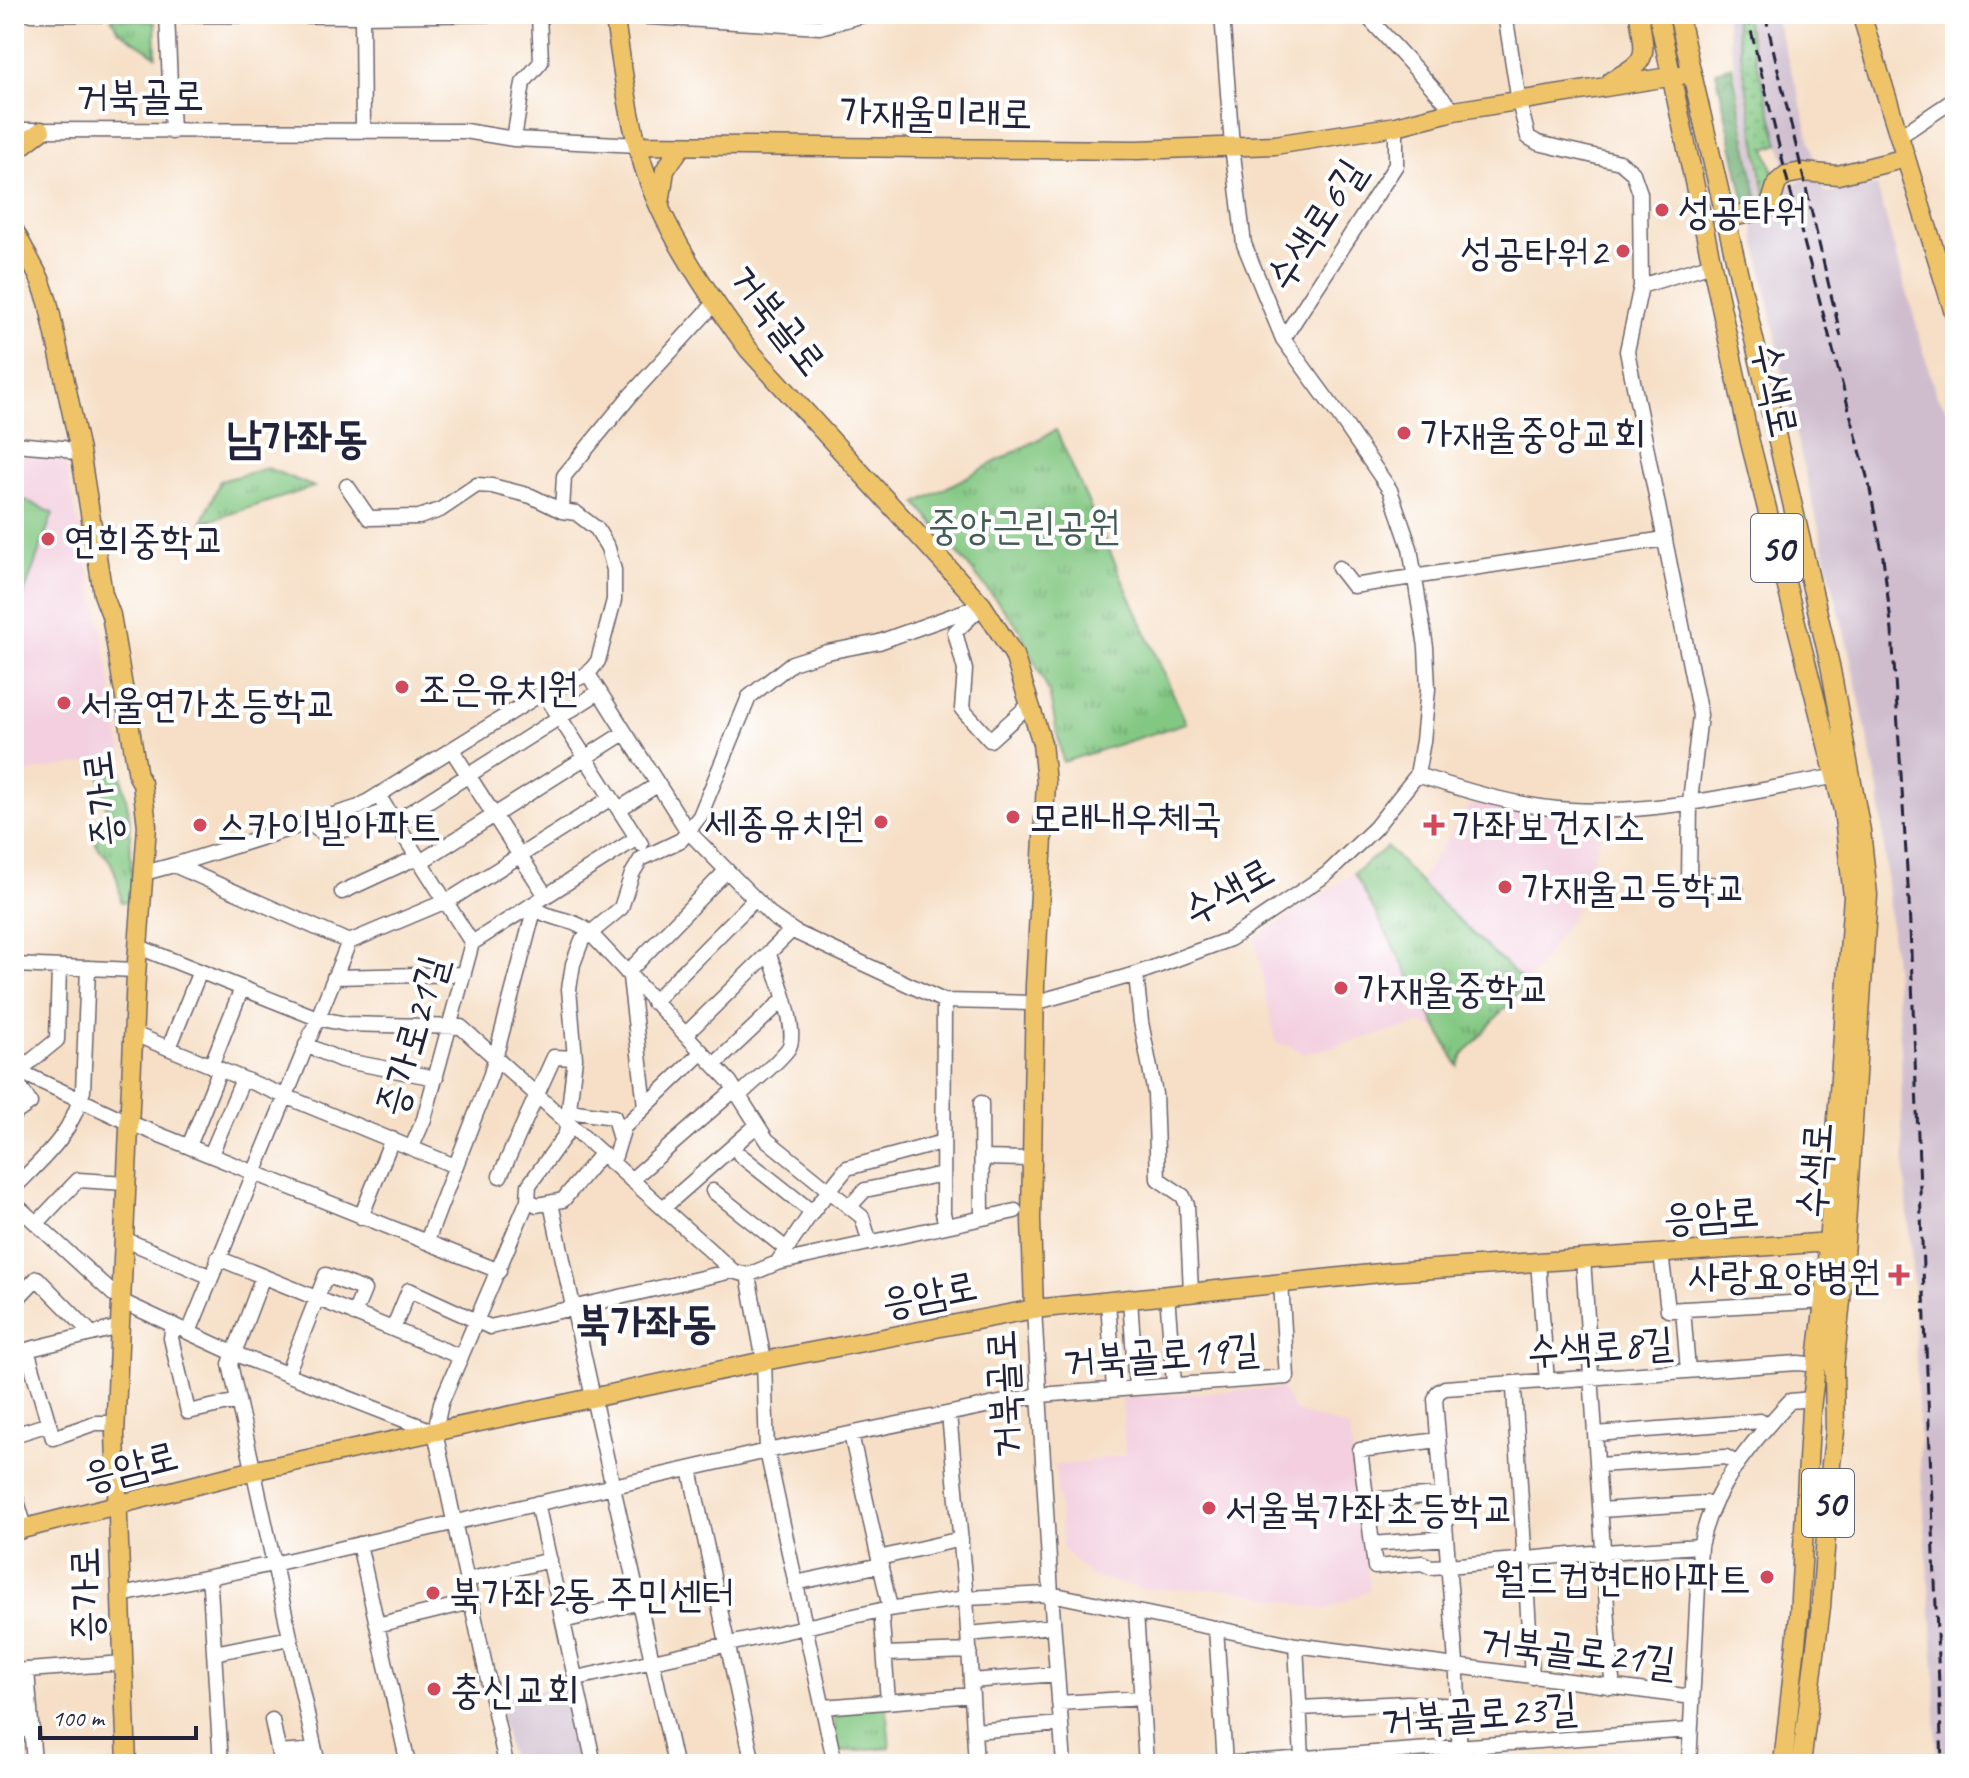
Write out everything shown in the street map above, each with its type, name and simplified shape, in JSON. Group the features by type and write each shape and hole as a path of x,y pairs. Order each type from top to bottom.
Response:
{"main road":[{"path":"1598,89 1642,61 1644,47 1639,14"},
{"name":"수색로","path":"1658,14 1750,442 1843,775"},
{"name":"수색로","path":"1678,14 1830,665 1853,896 1836,1242 1835,1431 1825,1559 1801,1764"},
{"path":"1861,14 1955,316"},
{"path":"609,15 639,145"},
{"name":"수색로6길","path":"1396,126 1454,111 1692,74"},
{"name":"가재울미래로","path":"639,145 1137,150 1275,145 1396,126"},
{"path":"14,152 41,131"},
{"name":"거북골로","path":"639,145 660,207 716,302 749,350 982,605 1014,655 1042,743 1046,783 1034,1003 1034,1309"},
{"path":"660,207 665,170 681,147"},
{"path":"1725,219 1769,208 1777,183 1786,175 1802,172 1838,175 1906,158"},
{"name":"증가로","path":"14,229 40,279 48,302 81,456 103,594 111,615 138,776 142,783 147,826 136,970 115,1423 127,1764"},
{"name":"수색로","path":"1783,1764 1799,1615 1812,1399 1824,1301 1836,1242"},
{"name":"응암로","path":"19,1530 253,1471 764,1361 1034,1309 1281,1283 1538,1261 1836,1242"}],"street":[{"path":"31,14 500,14"},
{"path":"514,139 523,83 541,62 539,14"},
{"path":"609,15 820,27 867,14"},
{"path":"1222,14 1232,146"},
{"path":"1365,14 1454,111"},
{"path":"1505,14 1519,102 1528,137 1538,143 1620,162 1633,173 1640,193 1641,286 1627,351 1700,715 1690,801 1689,881 1736,888"},
{"path":"168,15 172,132"},
{"path":"362,16 363,130"},
{"path":"1900,136 1955,99"},
{"name":"수색로6길","path":"1283,339 1396,165 1396,126"},
{"name":"거북골로","path":"14,130 465,131 514,139 639,145"},
{"name":"수색로","path":"944,1001 1034,1003 1136,974 1230,939 1327,874 1375,828 1417,775 1428,689 1426,647 1416,576 1390,490 1283,339 1244,244 1232,146"},
{"path":"1641,286 1712,264"},
{"path":"562,511 564,476 630,396 716,302"},
{"path":"14,444 63,448 81,456"},
{"path":"347,486 369,518 419,517 440,510 477,485 531,496 562,511 576,513 597,529 608,548 614,570 614,600 598,661 588,674 687,830 773,917 792,930 944,1001 943,1213 946,1226"},
{"path":"1339,568 1353,586 1665,539"},
{"path":"982,605 955,632 965,670 962,709 990,740 1030,704"},
{"path":"506,1764 435,1432 441,1403 528,1200 529,1185 566,1134 575,1058 569,989 573,964 582,940 621,908 632,874 641,859 681,840 700,816 749,697 792,663 827,652 879,642 982,605"},
{"name":"증가로","path":"144,873 359,807 544,693 588,674"},
{"path":"395,822 599,692"},
{"path":"544,693 649,854"},
{"path":"342,892 409,861 425,859 624,733"},
{"path":"452,750 546,896"},
{"path":"1417,775 1514,803 1571,810 1632,810 1843,775"},
{"path":"189,1332 349,942 451,899 519,856 657,785"},
{"path":"378,795 472,943 637,838"},
{"name":"증가로","path":"308,823 325,834 348,829 387,809"},
{"path":"174,865 349,942"},
{"path":"628,975 727,870"},
{"path":"653,1002 755,899"},
{"path":"531,905 539,912 584,926 714,1065 736,1092 756,1126 783,1156 862,1217 870,1243"},
{"path":"427,1241 496,1059 533,914 531,905"},
{"path":"685,1035 792,930"},
{"name":"증가로21길","path":"412,1147 436,1078 472,943"},
{"path":"139,947 317,1018 346,1024 461,1027 536,1096 567,1117 606,1158 733,1271 748,1275 777,1263 1015,1211"},
{"path":"631,1180 732,1092 743,1092 791,1047 792,1035 784,999 768,953"},
{"path":"14,965 136,970"},
{"path":"15,1077 57,1040 59,967"},
{"path":"14,1188 65,1136 80,1101 88,968"},
{"path":"169,1048 200,971"},
{"path":"334,977 464,974"},
{"path":"1136,974 1141,1022 1155,1094 1158,1179 1183,1196 1187,1205 1191,1292"},
{"path":"628,975 645,1106"},
{"path":"189,1146 242,988"},
{"path":"714,1065 784,999"},
{"name":"증가로21길","path":"134,1034 455,1166"},
{"path":"306,1045 341,1060 436,1078"},
{"path":"528,1200 537,1205 563,1200 606,1158 620,1141 624,1127 702,1052"},
{"path":"500,1176 554,1057 575,1058"},
{"path":"15,1077 499,1271"},
{"path":"14,1114 30,1103 15,1077"},
{"path":"211,1154 243,1079"},
{"path":"981,1103 982,1218"},
{"path":"567,1117 614,1117 620,1141"},
{"path":"663,1208 756,1126"},
{"path":"361,1217 392,1139"},
{"path":"777,1263 785,1248 847,1168 943,1142"},
{"path":"740,1155 812,1212"},
{"path":"982,1158 1032,1159"},
{"path":"849,1207 865,1190 943,1174"},
{"path":"37,1223 78,1180 126,1183"},
{"path":"713,1191 785,1248"},
{"path":"14,1203 121,1301 233,1353 435,1432"},
{"path":"551,1203 591,1398 675,1764"},
{"path":"124,1239 211,1277"},
{"path":"1661,1253 1668,1310 1824,1301"},
{"path":"218,1258 461,1357"},
{"path":"1583,1259 1604,1552 1610,1687"},
{"path":"1538,1261 1547,1382"},
{"path":"393,1329 409,1290 490,1327 733,1271"},
{"path":"287,1374 326,1275 364,1290 354,1314"},
{"path":"748,1275 764,1361 767,1451 835,1764"},
{"path":"263,1276 230,1364 317,1757 280,1758 272,1720"},
{"path":"14,1302 37,1278 92,1334"},
{"name":"거북골로19길","path":"121,1595 273,1564 767,1451 1039,1395 1287,1377 1281,1283"},
{"path":"1167,1294 1174,1384"},
{"path":"1130,1299 1136,1387"},
{"path":"1108,1301 1114,1389"},
{"name":"거북골로","path":"1034,1309 1064,1764"},
{"path":"1683,1309 1688,1371"},
{"path":"173,1325 171,1338 188,1412 238,1401"},
{"path":"115,1423 95,1423 53,1438 20,1351 120,1327"},
{"name":"수색로8길","path":"1456,1667 1435,1399 1438,1392 1445,1388 1798,1363 1818,1365"},
{"path":"1517,1384 1514,1389 1532,1677"},
{"path":"1689,1764 1700,1546 1705,1524 1737,1464 1767,1426 1790,1401 1812,1399"},
{"path":"949,1414 966,1598 976,1764"},
{"path":"1596,1434 1760,1421 1767,1426"},
{"path":"14,1435 49,1424"},
{"path":"851,1434 880,1562 886,1609 888,1701"},
{"path":"1438,1440 1360,1450 1375,1567 1422,1563 1431,1567 1448,1566 1700,1546"},
{"path":"1598,1465 1726,1457 1737,1464"},
{"path":"690,1469 753,1764"},
{"name":"응암로","path":"14,1491 19,1530"},
{"path":"1366,1500 1442,1495"},
{"path":"537,1503 594,1764"},
{"path":"1601,1510 1713,1505"},
{"path":"1372,1544 1446,1538"},
{"path":"795,1583 961,1539"},
{"path":"359,1544 408,1764"},
{"path":"467,1580 550,1560"},
{"path":"207,1578 221,1764"},
{"name":"거북골로21길","path":"577,1678 886,1609 966,1598 1051,1594 1296,1645 1692,1697"},
{"path":"377,1625 471,1602"},
{"path":"563,1621 640,1602"},
{"path":"1136,1613 1146,1764"},
{"path":"968,1634 1053,1626"},
{"path":"1216,1628 1224,1764"},
{"path":"214,1653 290,1638"},
{"path":"1296,1645 1302,1758"},
{"path":"885,1654 970,1651"},
{"path":"34,1764 32,1729 21,1670 124,1663"},
{"name":"거북골로21길","path":"1456,1667 1460,1764"},
{"path":"823,1707 888,1701 1057,1674"},
{"path":"1059,1703 1142,1698"},
{"name":"거북골로21길","path":"1299,1708 1408,1703 1458,1706"},
{"path":"974,1731 1061,1724"},
{"path":"14,1731 32,1729"},
{"name":"거북골로23길","path":"1224,1764 1690,1730"}],"shaded area":[{"path":"1725,14 1733,14 1764,204 1816,173 1826,193 1877,186 1936,395 1955,419 1955,1764 1937,1764 1935,1668 1902,1131 1901,1048 1879,790 1795,431 1751,216 1760,207"},
{"path":"1746,14 1774,14 1816,166 1786,169"},
{"path":"14,454 64,457 100,620 123,757 14,774"},
{"name":"가재울고등학교","path":"1469,805 1506,806 1605,824 1572,917 1526,984 1432,895 1421,878"},
{"name":"가재울중학교","path":"1354,873 1439,1029 1419,1024 1305,1054 1288,1045 1276,1044 1255,939"},
{"name":"서울북가좌초등학교","path":"1281,1388 1295,1411 1349,1428 1370,1590 1326,1610 1229,1589 1141,1589 1089,1575 1063,1549 1055,1466 1125,1455 1122,1398"},
{"path":"574,1683 590,1764 512,1764 497,1699"}],"green space":[{"path":"1734,14 1744,14 1779,144 1766,149 1774,174 1766,203"},
{"path":"111,18 155,22 156,56 118,30"},
{"path":"1732,66 1759,207 1746,208 1716,71"},
{"name":"중앙근린공원","path":"1056,430 1186,723 1063,762 1049,692 1019,628 917,503"},
{"path":"267,468 314,487 202,523 220,481"},
{"path":"14,495 53,513 21,602 14,598"},
{"path":"119,761 129,814 133,901 121,902 113,868 95,839 98,824 107,812 98,764"},
{"path":"1387,847 1432,895 1526,984 1463,1055 1458,1066 1354,873"},
{"path":"886,1706 890,1747 838,1752 833,1712"}],"railway":[{"path":"1747,14 1786,175 1869,484 1883,557 1892,631 1909,901 1942,1764"},
{"path":"1765,14 1841,337"},
{"path":"1953,1288 1955,1341"}],"place":[{"name":"성공타워","path":"1662,210"},
{"name":"성공타워2","path":"1623,251"},
{"name":"가재울중앙교회","path":"1404,433"},
{"name":"연희중학교","path":"48,539"},
{"name":"조은유치원","path":"402,687"},
{"name":"서울연가초등학교","path":"64,703"},
{"name":"모래내우체국","path":"1013,817"},
{"name":"세종유치원","path":"881,822"},
{"name":"스카이빌아파트","path":"200,825"},
{"name":"가좌보건지소","path":"1434,825"},
{"name":"가재울고등학교","path":"1505,887"},
{"name":"가재울중학교","path":"1341,988"},
{"name":"사랑요양병원","path":"1899,1275"},
{"name":"서울북가좌초등학교","path":"1209,1508"},
{"name":"월드컵현대아파트","path":"1767,1577"},
{"name":"북가좌2동 주민센터","path":"433,1593"},
{"name":"충신교회","path":"434,1689"}],"district":[{"name":"남가좌동","path":"297,437"},
{"name":"북가좌동","path":"646,1322"}]}
